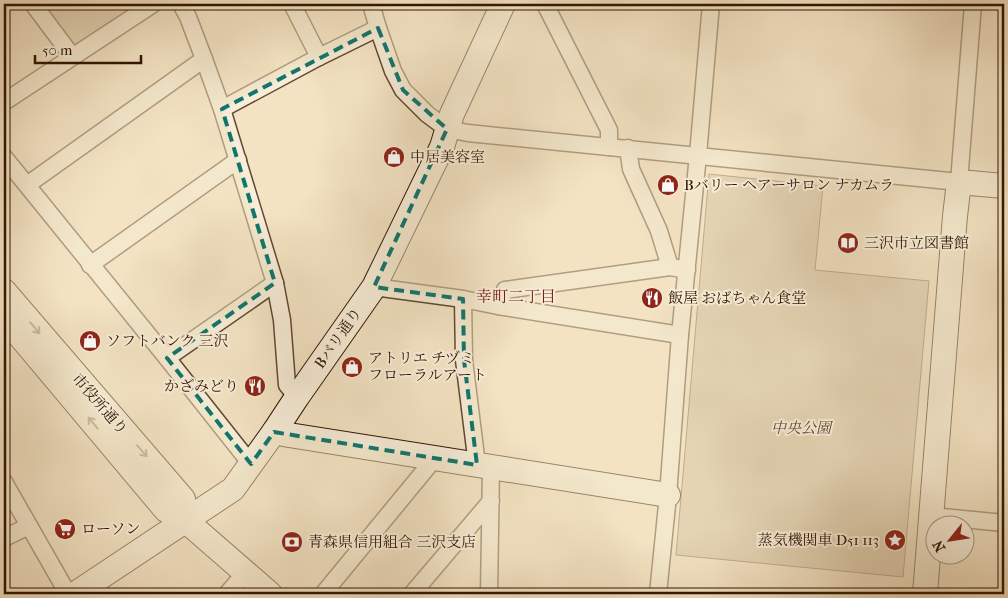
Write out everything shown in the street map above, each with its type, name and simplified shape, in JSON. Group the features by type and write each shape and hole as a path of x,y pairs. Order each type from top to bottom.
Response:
{"street":[{"path":"33,4 72,56"},
{"path":"4,102 153,4"},
{"path":"181,4 188,16 222,109 275,283 282,320 287,385 297,397"},
{"path":"292,4 319,57"},
{"path":"372,4 393,71 403,90 427,114 447,129 468,133 1004,186"},
{"name":"Bバリ通り","path":"75,594 233,489 374,287 442,147 452,114 503,4"},
{"path":"545,4 609,130 609,147"},
{"path":"658,594 711,4"},
{"path":"932,516 973,4"},
{"path":"222,109 378,28"},
{"path":"27,185 204,59"},
{"path":"628,148 631,169 659,231 670,267"},
{"path":"4,157 251,464"},
{"path":"90,265 238,160"},
{"path":"498,306 505,290 670,267 686,270"},
{"path":"167,358 275,283"},
{"path":"374,287 463,299 680,335"},
{"name":"市役所通り","path":"4,291 183,499 186,521"},
{"path":"463,299 464,360 491,501 489,594"},
{"name":"市役所通り","path":"4,318 166,510 186,521 270,594"},
{"path":"274,432 668,495"},
{"path":"323,594 435,458"},
{"path":"4,482 68,594"},
{"path":"412,594 491,501"},
{"path":"976,520 1004,523"},
{"path":"4,538 29,526"},
{"path":"925,594 928,566"},
{"path":"227,594 245,573"}],"highlighted area":[{"path":"378,28 403,90 447,129 374,287 463,299 464,360 477,465 274,432 251,464 167,358 275,283 222,109"}],"green space":[{"path":"43,4 141,4 76,48"},
{"name":"中央公園","path":"709,174 823,186 815,270 929,281 903,577 676,555"}],"place":[{"name":"中居美容室","path":"394,157"},
{"name":"Bバリー ヘアーサロン ナカムラ","path":"668,185"},
{"name":"三沢市立図書館","path":"848,243"},
{"name":"飯屋 おばちゃん食堂","path":"652,298"},
{"name":"ソフトバンク 三沢","path":"90,341"},
{"name":"アトリエ チヅミ フローラルアート","path":"352,367"},
{"name":"かざみどり","path":"255,386"},
{"name":"ローソン","path":"65,529"},
{"name":"蒸気機関車 D51 113","path":"895,540"},
{"name":"青森県信用組合 三沢支店","path":"292,542"}],"district":[{"name":"幸町二丁目","path":"516,296"}]}
